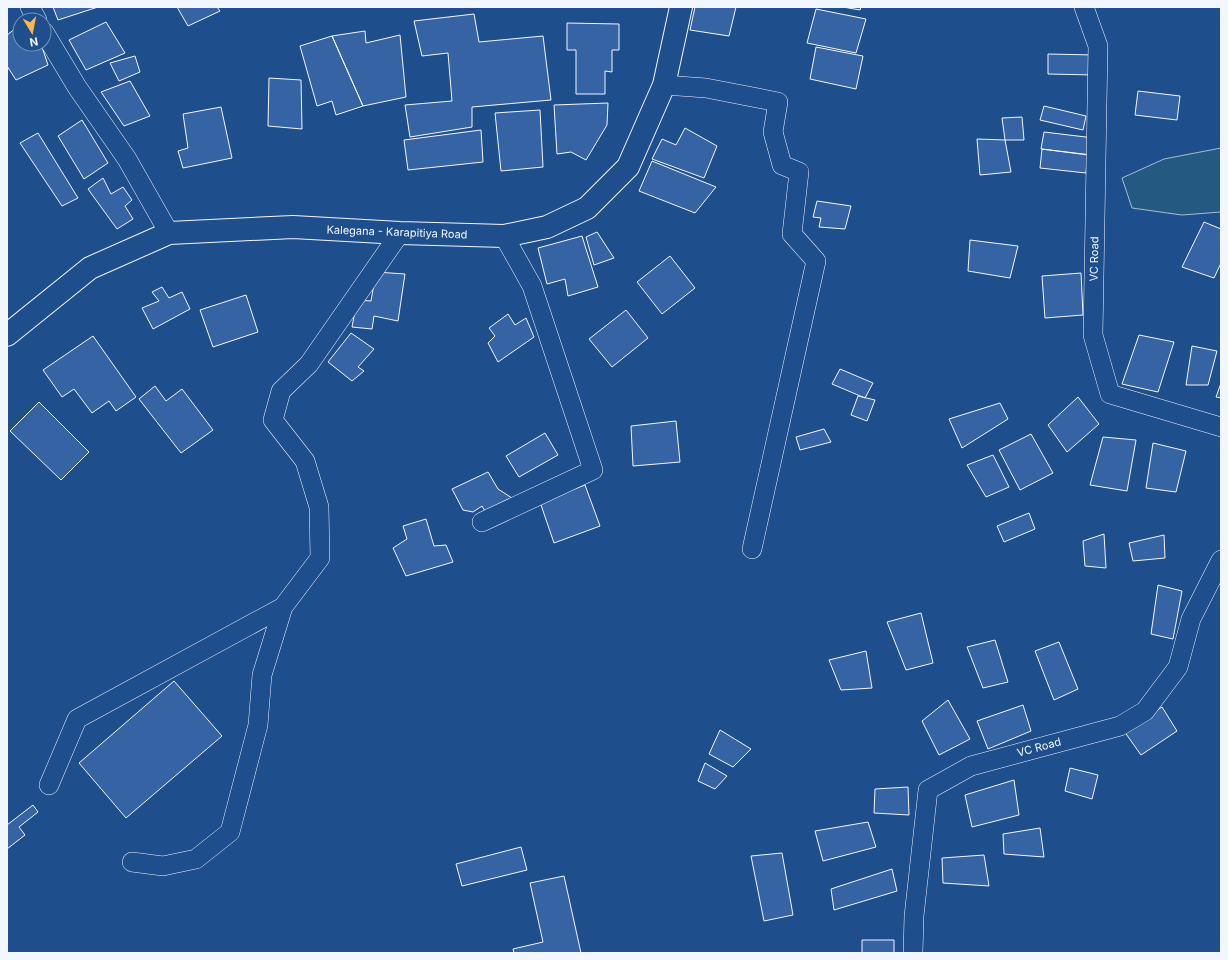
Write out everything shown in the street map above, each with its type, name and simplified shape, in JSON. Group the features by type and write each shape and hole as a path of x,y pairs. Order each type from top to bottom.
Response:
{"main road":[{"name":"Kalegana - Karapitiya Road","path":"7,335 90,268 168,232 293,227 400,233 504,236 548,227 587,208 628,167 664,85 681,7"}],"street":[{"name":"VC Road","path":"1084,7 1098,46 1093,335 1110,394 1221,426"},
{"path":"52,45 77,87 127,159 168,232"},
{"path":"664,85 706,88 778,102 773,132 782,165 799,172 792,234 816,261 752,549"},
{"path":"132,862 163,866 196,859 230,832 258,725 262,675 283,607 320,558 319,507 305,462 273,420 281,390 309,364 400,233"},
{"path":"482,522 593,470 532,286 504,236"},
{"name":"VC Road","path":"913,953 914,916 928,790 971,766 1120,726 1144,711 1178,667 1191,619 1221,560"},
{"path":"49,785 77,719 283,607"}],"shaded area":[{"path":"1221,148 1221,212 1182,215 1132,208 1122,178 1164,159"}],"building":[{"path":"53,7 98,7 58,20"},
{"path":"177,7 217,7 220,11 188,26"},
{"path":"695,7 736,7 729,36 690,30"},
{"path":"843,7 861,7 860,10"},
{"path":"816,9 866,19 856,53 807,43"},
{"path":"474,14 479,42 543,36 551,100 472,107 472,127 410,137 405,105 452,101 448,53 422,56 414,21"},
{"path":"106,22 125,53 86,70 69,40"},
{"path":"567,23 619,24 619,50 612,50 612,72 605,71 605,94 576,94 576,50 567,50"},
{"path":"12,31 12,52 44,52 48,65 16,80 7,66 7,35"},
{"path":"365,31 366,43 400,35 406,97 363,106 332,36"},
{"path":"332,36 363,106 336,115 332,101 317,106 300,46"},
{"path":"816,47 863,56 856,89 810,79"},
{"path":"1048,54 1095,55 1095,75 1048,74"},
{"path":"135,56 140,72 119,81 110,63"},
{"path":"269,78 301,80 302,129 268,126"},
{"path":"130,81 150,116 124,126 101,92"},
{"path":"1138,91 1180,96 1177,120 1135,115"},
{"path":"608,103 607,125 586,160 571,152 557,154 554,105"},
{"path":"1044,106 1086,116 1083,130 1040,120"},
{"path":"221,107 232,158 183,168 178,151 188,148 183,114"},
{"path":"540,110 543,167 501,171 495,113"},
{"path":"1022,117 1024,140 1005,140 1002,118"},
{"path":"82,120 108,163 84,179 58,136"},
{"path":"685,128 717,146 704,178 652,159 662,139 676,145"},
{"path":"481,130 483,162 408,170 404,140"},
{"path":"1044,132 1094,138 1092,155 1041,149"},
{"path":"38,133 78,198 62,206 20,143"},
{"path":"977,139 1005,140 1011,172 980,175"},
{"path":"1042,149 1088,155 1086,173 1040,168"},
{"path":"652,161 716,187 695,213 639,191"},
{"path":"103,178 111,194 123,187 132,200 125,206 133,219 117,229 88,189"},
{"path":"817,201 851,206 845,229 819,227 821,218 813,217"},
{"path":"1204,222 1221,229 1221,263 1214,278 1182,267"},
{"path":"597,232 614,258 594,265 586,237"},
{"path":"582,236 598,287 568,296 565,279 547,284 538,248"},
{"path":"970,240 1018,246 1010,278 968,271"},
{"path":"670,256 695,288 662,314 637,282"},
{"path":"376,272 405,274 398,321 374,316 372,329 352,327 357,300 371,301"},
{"path":"1081,273 1083,315 1045,318 1042,276"},
{"path":"162,287 169,298 182,292 190,309 153,329 142,308 159,301 152,292"},
{"path":"246,295 258,332 213,347 200,310"},
{"path":"626,310 648,338 612,367 589,339"},
{"path":"508,314 515,325 526,318 534,337 498,362 488,343 495,336 489,328"},
{"path":"351,333 374,349 358,367 364,371 352,381 328,362"},
{"path":"1139,335 1174,342 1158,392 1122,384"},
{"path":"93,336 136,397 116,411 109,401 92,413 74,389 62,397 43,370"},
{"path":"1192,346 1217,351 1208,385 1186,385"},
{"path":"840,369 873,383 865,398 832,384"},
{"path":"1221,383 1221,398 1216,397"},
{"path":"155,386 166,401 182,389 213,430 181,453 139,399"},
{"path":"858,396 875,400 867,421 851,415"},
{"path":"1078,397 1099,424 1067,452 1048,425"},
{"path":"39,402 89,452 61,480 10,431"},
{"path":"1000,403 1008,419 962,448 949,419"},
{"path":"676,421 680,462 633,466 631,426"},
{"path":"824,429 831,442 800,450 796,437"},
{"path":"545,433 558,455 519,477 506,456"},
{"path":"1031,434 1053,473 1020,490 999,450"},
{"path":"1103,437 1136,440 1127,491 1090,485"},
{"path":"1153,443 1186,451 1176,492 1146,488"},
{"path":"993,455 1009,487 986,497 967,465"},
{"path":"488,472 498,489 515,500 486,513 482,506 473,512 463,510 452,489"},
{"path":"585,485 600,526 554,543 540,502"},
{"path":"1029,513 1035,529 1004,542 997,526"},
{"path":"426,519 434,546 446,545 453,562 406,576 393,548 407,539 403,526"},
{"path":"1104,534 1106,568 1085,566 1083,541"},
{"path":"1164,535 1165,558 1133,561 1129,543"},
{"path":"1158,585 1182,591 1173,639 1151,634"},
{"path":"921,613 933,663 906,670 887,622"},
{"path":"995,640 1008,682 983,688 967,647"},
{"path":"1059,642 1078,689 1054,700 1035,651"},
{"path":"866,651 872,688 841,690 829,660"},
{"path":"174,681 222,736 126,818 79,763"},
{"path":"948,700 970,739 939,755 922,721"},
{"path":"1023,705 1031,731 988,749 977,721"},
{"path":"1162,707 1177,731 1141,755 1124,731"},
{"path":"720,730 751,749 733,767 709,754"},
{"path":"705,763 727,776 715,789 698,781"},
{"path":"1070,768 1098,775 1092,799 1065,791"},
{"path":"1014,780 1019,815 972,827 965,795"},
{"path":"908,787 909,815 874,813 875,789"},
{"path":"33,805 38,812 19,827 25,835 7,849 7,825"},
{"path":"868,822 876,847 823,861 815,831"},
{"path":"1040,828 1044,857 1004,854 1003,834"},
{"path":"521,847 527,870 462,886 456,864"},
{"path":"782,853 793,915 764,921 751,856"},
{"path":"984,855 989,886 943,883 942,858"},
{"path":"892,869 897,891 834,910 831,889"},
{"path":"564,876 581,953 514,953 513,949 543,942 530,883"},
{"path":"862,940 894,940 894,953 862,953"}]}
